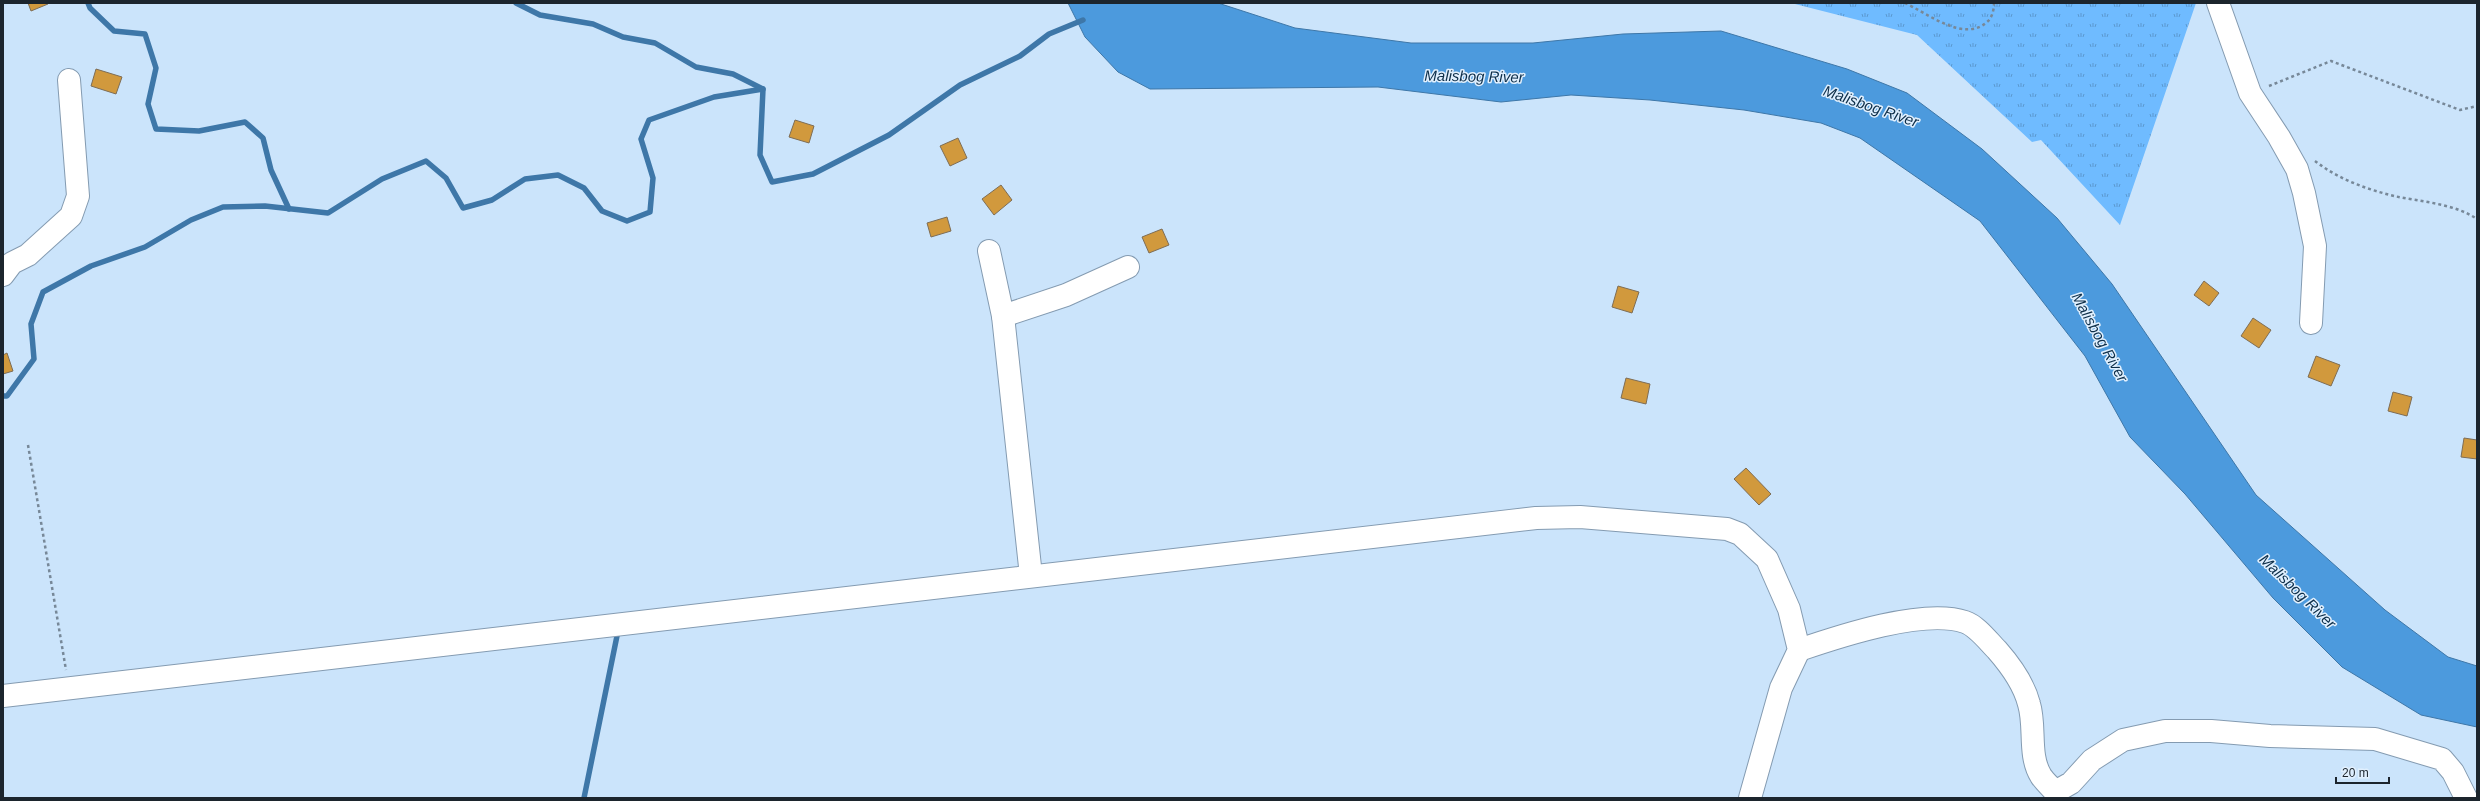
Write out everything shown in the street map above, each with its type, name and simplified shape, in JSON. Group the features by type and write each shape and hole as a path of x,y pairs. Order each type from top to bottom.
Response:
{"street":[{"path":"2218,3 2250,93 2279,137 2297,169 2304,193 2315,246 2311,323"},
{"path":"3,275 12,263 28,255 71,216 76,207 78,196 69,80"},
{"path":"989,251 1003,316 1031,576"},
{"path":"1003,316 1066,295 1128,267"},
{"path":"3,696 1557,516 1714,527 1740,534 1754,545 1766,559 1780,584 1789,609 1799,650 1781,688 1750,798"},
{"path":"1799,650 1910,620 1941,618 1966,622 1983,636 2009,663 2025,691 2030,707 2036,760 2041,776 2055,792 2071,783 2092,760 2123,740 2165,731 2211,731 2270,736 2376,739 2442,759 2453,772 2466,798"}],"path":[{"path":"1905,3 1957,28 1972,30 1982,26 1990,19 1994,3"},
{"path":"2250,93 2331,62 2460,110 2477,106"},
{"path":"2313,159 2324,168 2361,187 2432,202 2469,214 2477,219"},
{"path":"28,445 69,688"}],"green space":[{"path":"1791,3 2196,3 2120,225 2041,140 2032,142 1917,35"}],"water":[{"name":"Malisbog River","path":"1068,3 1218,3 1295,28 1411,43 1533,43 1623,34 1721,31 1847,69 1907,93 1982,149 2057,218 2112,284 2256,495 2385,610 2448,657 2477,666 2477,727 2421,715 2342,667 2273,598 2185,494 2130,437 2085,356 1980,221 1860,138 1821,123 1744,110 1650,100 1571,95 1501,102 1378,87 1150,89 1118,72 1085,37"}],"building":[{"path":"28,3 47,3 48,4 31,11"},
{"path":"96,69 122,77 116,94 91,86"},
{"path":"795,120 814,126 809,143 789,137"},
{"path":"958,138 967,158 950,166 940,146"},
{"path":"1001,185 1012,200 994,215 982,199"},
{"path":"947,217 951,231 931,237 927,223"},
{"path":"1162,229 1169,245 1149,253 1142,237"},
{"path":"2204,281 2219,293 2209,306 2194,295"},
{"path":"1618,286 1639,292 1632,313 1612,307"},
{"path":"2253,318 2271,330 2259,348 2241,336"},
{"path":"7,353 13,371 3,374 3,355"},
{"path":"2316,356 2340,365 2331,386 2308,377"},
{"path":"1626,378 1650,384 1646,404 1621,398"},
{"path":"2393,392 2412,397 2407,416 2388,411"},
{"path":"2464,438 2477,440 2477,459 2461,457"},
{"path":"1746,468 1771,494 1759,505 1734,479"}],"waterway":[{"path":"88,3 90,8 114,31 145,34 156,68 148,104 156,129 199,131 245,122 263,138 271,170 289,209"},
{"path":"516,3 540,15 593,24 623,37 655,43 696,67 733,74 763,89 760,155 772,182 813,174 889,135 960,85 1020,56 1049,34 1083,20"},
{"path":"3,396 7,396 34,359 31,324 43,292 91,266 145,247 191,220 223,207 265,206 328,213 382,179 426,161 446,178 463,208 492,200 525,179 558,175 584,188 602,211 627,221 650,212 653,178 641,139 649,120 714,97 763,89"},
{"path":"584,798 618,631"}]}
